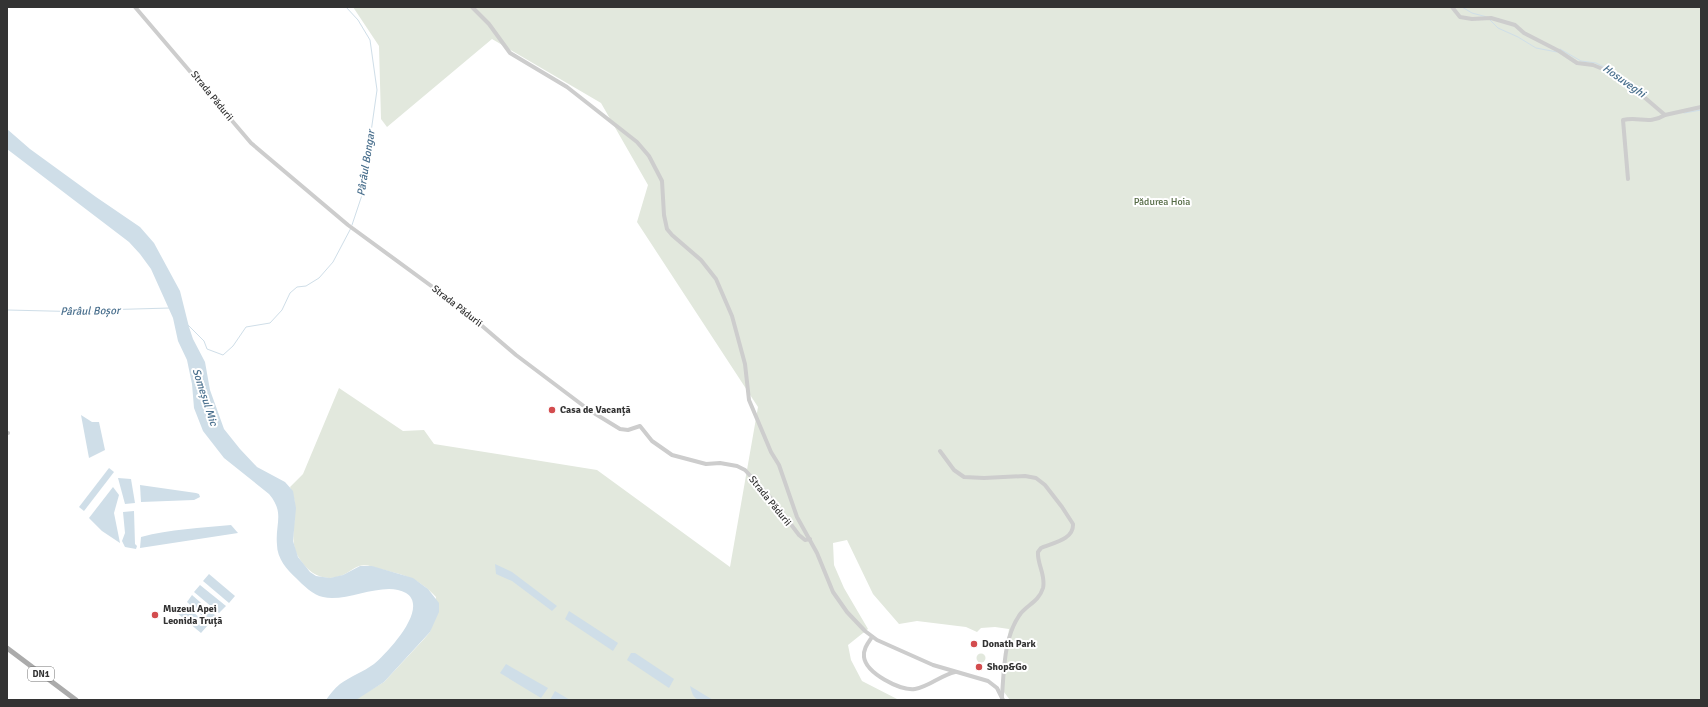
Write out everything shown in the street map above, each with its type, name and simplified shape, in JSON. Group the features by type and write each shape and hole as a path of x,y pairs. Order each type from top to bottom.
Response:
{"main road":[{"name":"DN1","path":"7,648 76,700"}],"street":[{"name":"Strada Pădurii","path":"135,7 251,143 348,225 460,308 516,354 589,410 617,428 624,430 640,426 649,439 672,455 706,464 720,463 737,466 744,470 770,497 796,533 804,539 810,539"},
{"name":"Strada Pădurii","path":"472,7 489,24 510,53 567,87 637,142 649,156 662,181 664,215 667,229 710,270 731,314 747,369 749,400 770,452 780,468 796,514 810,539 835,596 856,623 872,637 902,652 955,672 988,681 997,688 1002,698"},
{"path":"1452,7 1460,17 1472,19 1488,18 1514,25 1524,33 1558,50 1577,63 1597,66 1624,80 1667,115"},
{"path":"1628,179 1623,120 1630,119 1651,121 1701,106"},
{"path":"940,451 954,470 964,477 988,478 1025,476 1036,478 1044,485 1062,507 1073,524 1073,530 1067,536 1041,548 1038,552 1044,576 1043,587 1036,600 1022,613 1012,629 1007,650 1002,698"},
{"path":"872,637 864,652 867,664 876,676 892,683 908,689 916,689 955,672"}],"green space":[{"name":"Pădurea Hoia","path":"353,7 1701,7 1701,700 1010,700 1001,688 1009,629 995,627 981,628 977,632 966,627 917,621 899,624 873,594 847,540 833,543 834,565 844,588 868,629 848,645 851,660 862,681 899,700 354,700 384,682 430,632 436,597 417,581 397,573 362,565 343,575 330,578 323,577 312,573 299,558 295,549 293,532 295,514 294,496 290,487 303,474 339,388 403,431 424,430 434,444 597,470 730,567 758,407 637,222 648,185 601,103 492,39 387,127 381,119 379,46"},
{"path":"981,653 986,658 981,663 976,658"}],"water":[{"name":"Someșul Mic","path":"7,129 30,149 140,227 154,243 180,291 189,327 193,339 205,362 210,390 224,429 257,467 285,482 293,491 296,508 293,541 298,557 310,572 316,576 330,578 343,575 360,566 372,566 413,578 428,589 439,603 439,612 430,632 384,682 356,700 326,700 340,684 374,664 396,641 410,619 413,609 412,600 406,593 387,589 343,597 323,597 308,589 289,571 283,563 277,550 278,513 274,501 269,494 224,458 203,431 194,408 192,384 187,360 178,341 173,318 151,269 129,242 7,149"},
{"path":"81,415 92,422 99,422 105,450 89,458"},
{"path":"109,468 114,472 84,511 79,507"},
{"path":"118,478 131,479 135,503 125,504"},
{"path":"140,485 196,493 199,494 200,497 194,500 141,502"},
{"path":"113,487 119,495 114,513 120,543 102,531 89,518"},
{"path":"134,511 136,549 125,547 122,541 125,533 123,512"},
{"path":"231,525 238,533 140,548 141,537 152,534 174,530"},
{"path":"495,564 512,572 557,606 552,611 512,581 496,574"},
{"path":"209,574 235,596 229,603 203,581"},
{"path":"200,585 226,606 219,613 194,592"},
{"path":"192,595 216,616 210,623 187,602"},
{"path":"185,605 208,625 201,633 177,613"},
{"path":"569,611 618,643 613,651 565,619"},
{"path":"631,653 635,653 674,679 669,688 627,660"},
{"path":"506,664 548,688 541,698 500,673"},
{"path":"690,686 713,700 697,699 693,695"},
{"path":"555,691 570,700 550,700"}],"waterway":[{"name":"Pârâul Bongar","path":"346,7 358,20 370,40 377,90 362,195 352,225"},
{"name":"Hosuveghi","path":"1462,7 1472,13 1487,17"},
{"name":"Hosuveghi","path":"1489,19 1498,28 1518,37 1536,48 1557,52"},
{"name":"Hosuveghi","path":"1559,50 1560,49 1581,61 1596,63 1610,70"},
{"name":"Hosuveghi","path":"1684,113 1701,110"},
{"name":"Pârâul Bongar","path":"188,325 204,341 207,349 223,355 233,346 246,327 270,323 282,310 290,293 297,287 306,286 319,278 333,262 351,228"},
{"name":"Pârâul Boșor","path":"7,310 90,312 99,310 170,308"}],"place":[{"name":"Casa de Vacanță","path":"552,410"},
{"name":"Muzeul Apei Leonida Truță","path":"155,615"},
{"name":"Donath Park","path":"974,644"},
{"name":"Shop&Go","path":"979,667"}]}
